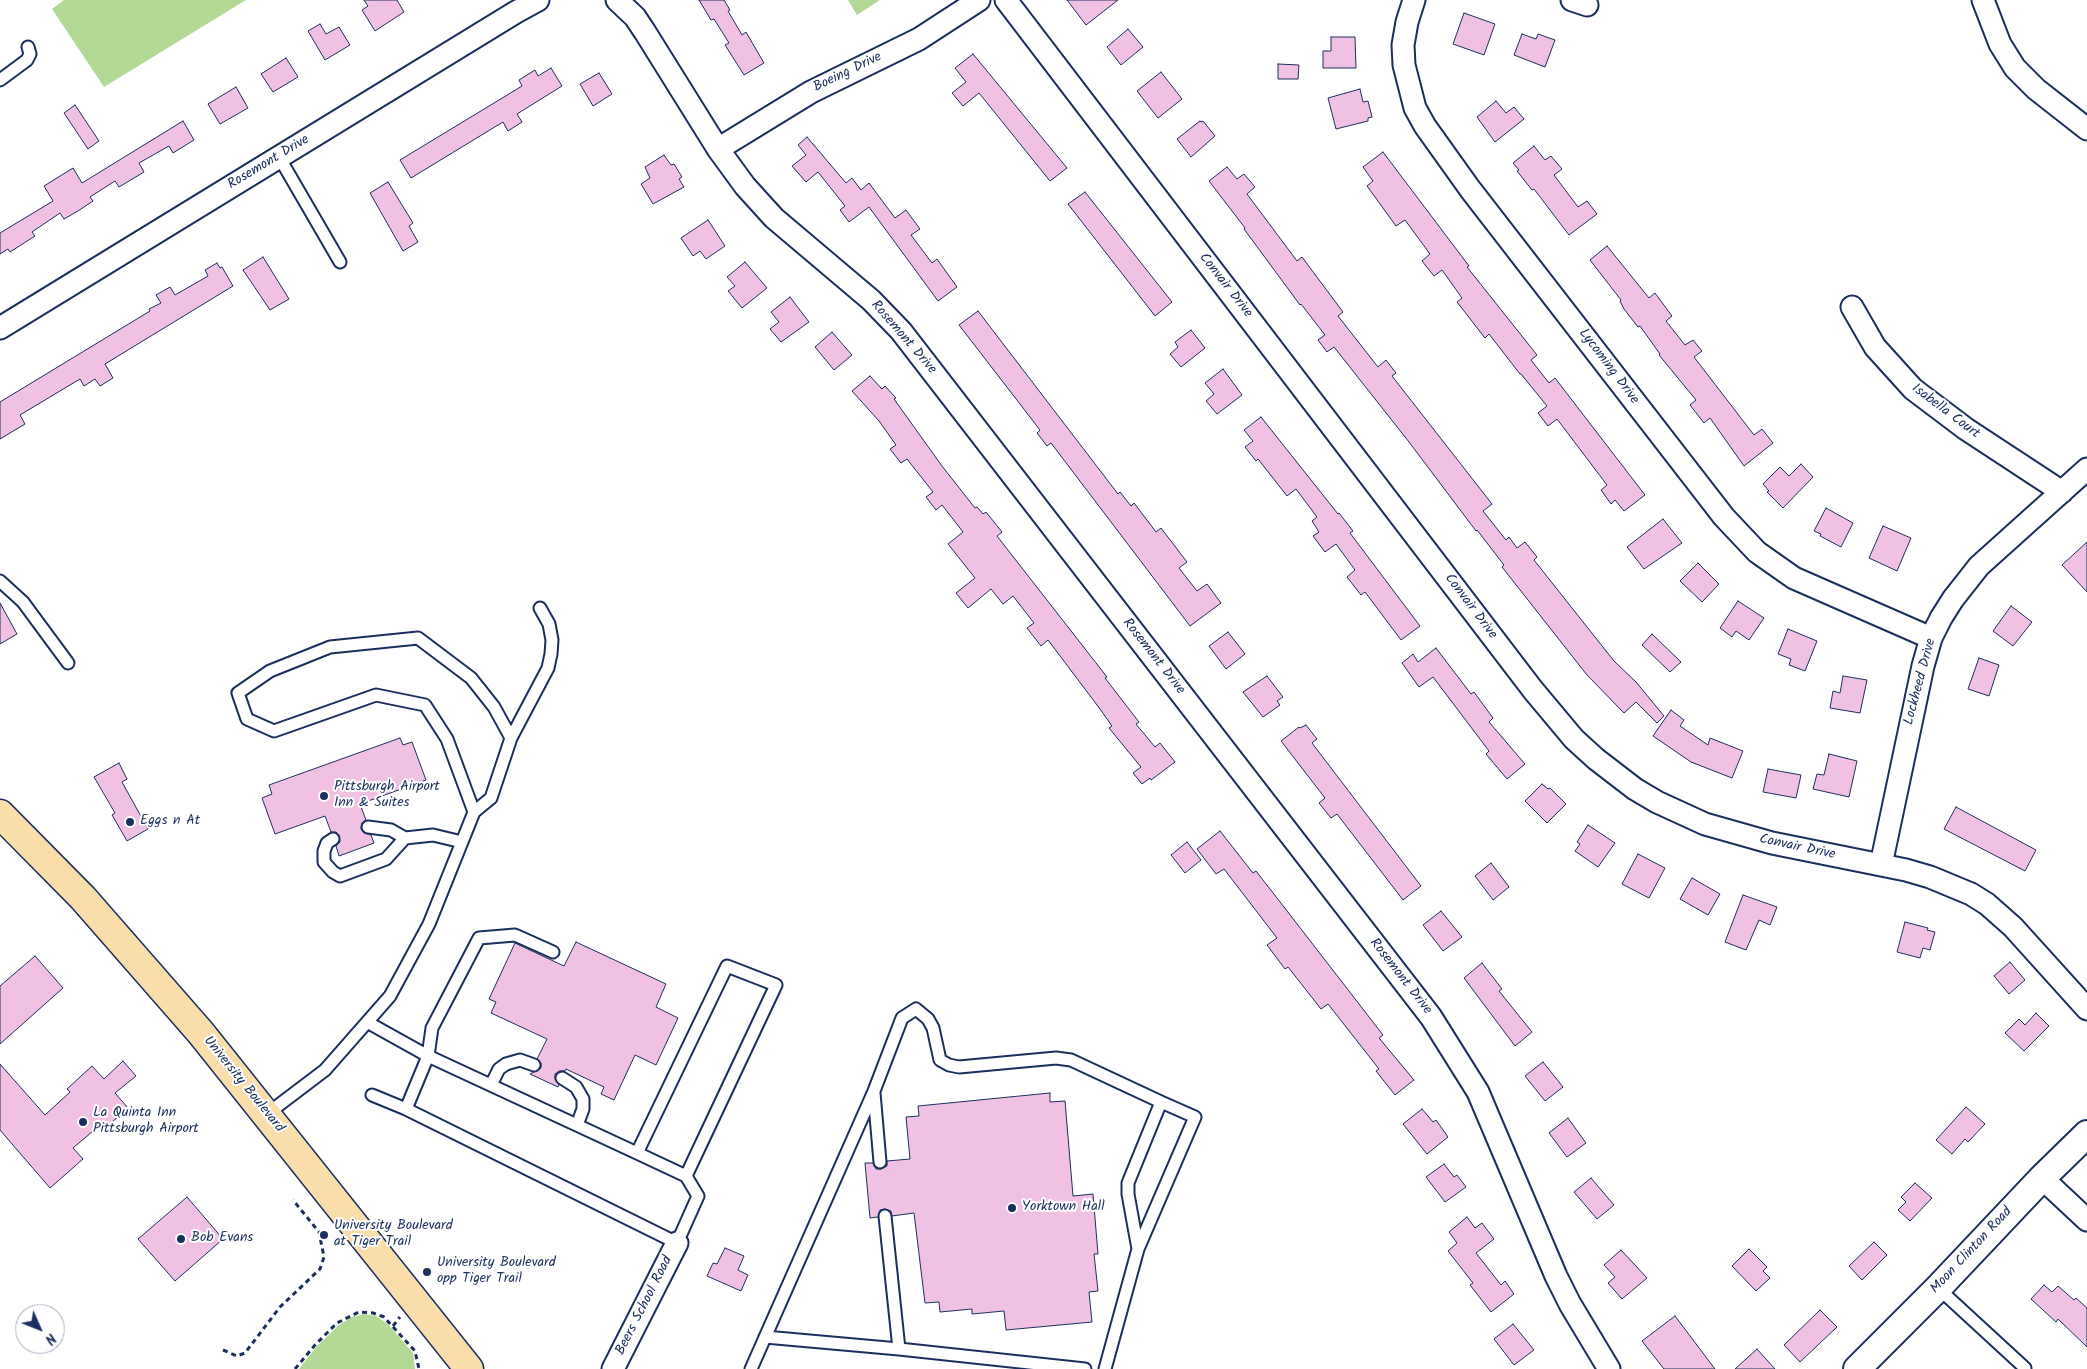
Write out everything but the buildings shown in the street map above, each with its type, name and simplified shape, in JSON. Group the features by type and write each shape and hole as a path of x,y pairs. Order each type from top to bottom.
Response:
{"main road":[{"name":"University Boulevard","path":"0,814 47,861 147,970 266,1114 469,1369"}],"street":[{"name":"Rosemont Drive","path":"0,328 538,0"},
{"name":"Rosemont Drive","path":"617,0 635,17 718,149 760,204 790,232 871,300 901,331 1431,1017 1463,1065 1478,1092 1556,1276 1574,1312 1609,1369"},
{"name":"Boeing Drive","path":"718,149 811,92 919,39 980,0"},
{"name":"Convair Drive","path":"1006,0 1533,690 1574,739 1596,759 1635,789 1689,817 1748,837 1930,877 1971,894 1987,904 2014,927 2087,1009"},
{"name":"Lycoming Drive","path":"1414,0 1407,22 1404,65 1413,101 1425,126 1470,189 1724,518 1757,552 1794,578 1932,638"},
{"path":"1983,0 2000,44 2016,68 2036,89 2087,130"},
{"name":"Isabella Court","path":"1852,307 1876,347 1912,389 1966,429 2062,492"},
{"name":"Lockheed Drive","path":"1881,865 1913,706 1932,638 1953,599 1979,566 2087,469"},
{"name":"Moon Clinton Road","path":"1857,1369 2087,1134"},
{"path":"2042,1178 2087,1220"},
{"name":"Beers School Road","path":"613,1369 677,1243"}],"lane":[{"path":"0,80 27,60 30,54 28,47"},
{"path":"279,157 340,262"},
{"path":"0,581 23,602 68,663"},
{"path":"266,1114 324,1070 390,996 429,924 474,812 491,798 511,738 548,668 552,640 549,624 540,608"},
{"path":"474,812 446,739 425,705 376,695 274,731 247,719 238,693 270,671 330,646 418,638 471,678 494,707 511,738"},
{"path":"368,827 391,830 405,838 434,835 462,842"},
{"path":"333,839 327,844 324,851 324,862 333,872 340,876 386,859 405,838"},
{"path":"406,1109 428,1056 432,1028 479,938 515,936 553,952"},
{"path":"637,1153 727,966 776,985 686,1176"},
{"path":"751,1369 874,1091 902,1018 916,1009 928,1019 933,1028 940,1060 949,1065 959,1067 1056,1058 1071,1060 1195,1117 1138,1249 1105,1369"},
{"path":"367,1022 428,1056 686,1176 698,1196 677,1243 406,1109 372,1095"},
{"path":"492,1085 499,1069 506,1064 520,1060 534,1065"},
{"path":"562,1078 576,1087 583,1099 583,1109 577,1125"},
{"path":"874,1091 880,1162"},
{"path":"1138,1249 1128,1183 1161,1102"},
{"path":"885,1216 899,1349"},
{"path":"1938,1288 2025,1368"},
{"path":"765,1337 1085,1369"}],"path":[{"path":"223,1350 237,1356 245,1354 280,1307 320,1269 324,1257 322,1239 314,1225 293,1200"},
{"path":"295,1369 315,1345 338,1323 352,1314 367,1312 384,1317 415,1351 418,1369"}],"green space":[{"path":"64,0 246,0 104,87 52,9"},
{"path":"848,0 880,0 857,15"},
{"path":"364,1314 376,1316 388,1324 413,1353 415,1369 299,1369 317,1346 339,1325 352,1317"}],"place":[{"name":"Pittsburgh Airport Inn & Suites","path":"324,796"},
{"name":"Eggs n At","path":"130,822"},
{"name":"La Quinta Inn Pittsburgh Airport","path":"83,1122"},
{"name":"Yorktown Hall","path":"1012,1208"},
{"name":"University Boulevard at Tiger Trail","path":"324,1235"},
{"name":"Bob Evans","path":"181,1239"},
{"name":"University Boulevard opp Tiger Trail","path":"427,1272"}]}
